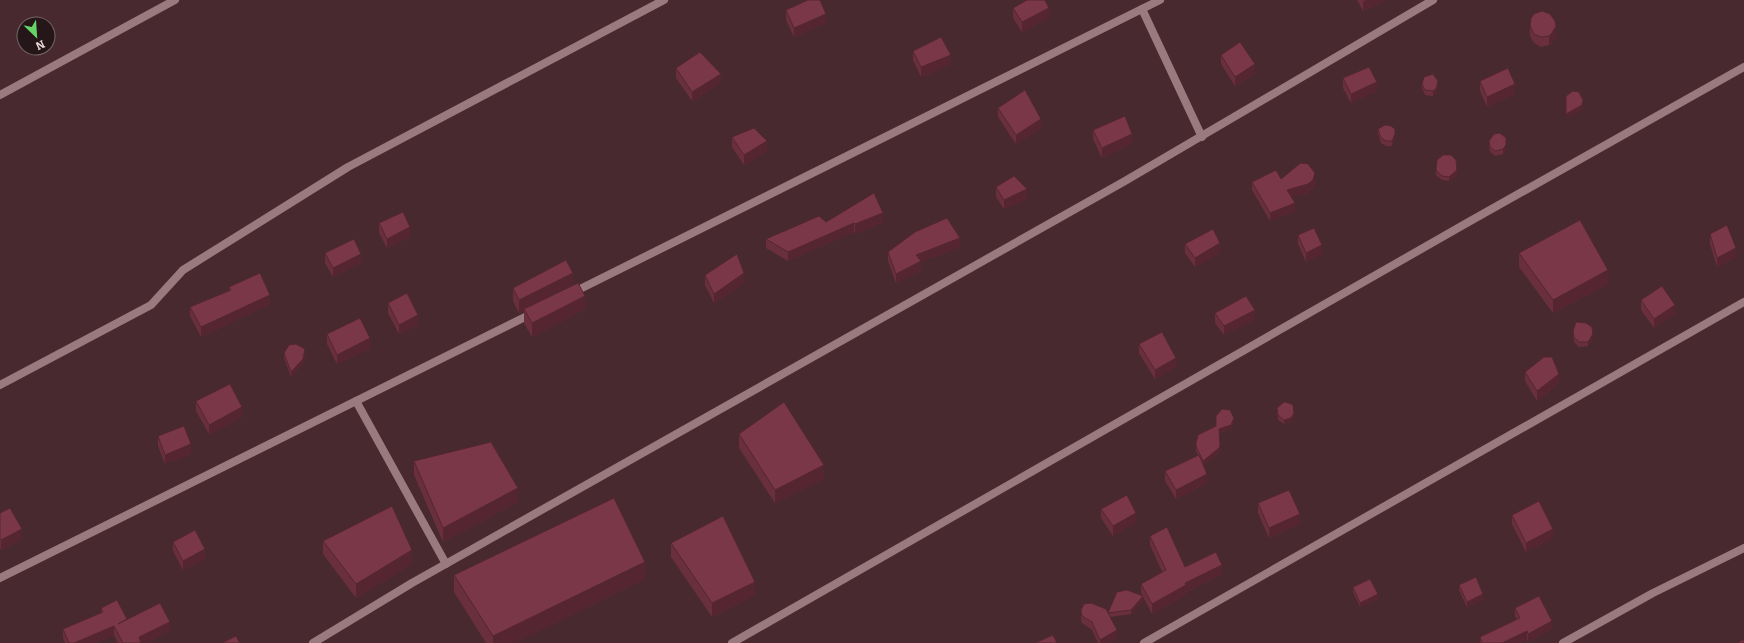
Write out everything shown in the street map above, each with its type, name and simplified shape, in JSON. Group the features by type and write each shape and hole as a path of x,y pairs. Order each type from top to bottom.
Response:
{"street":[{"path":"0,95 175,0"},
{"path":"0,386 151,305 183,270 348,167 664,0"},
{"path":"563,298 1160,0"},
{"path":"318,642 446,564 1126,181 1433,0"},
{"path":"1142,9 1202,136"},
{"path":"732,643 1465,224 1744,67"},
{"path":"1144,643 1744,302"},
{"path":"0,578 542,308"},
{"path":"356,401 446,564"},
{"path":"1563,643 1653,593 1744,548"}],"building":[{"path":"808,0 820,0 826,14 794,28 786,10"},
{"path":"1027,0 1045,0 1049,8 1022,22 1013,8"},
{"path":"1542,11 1550,14 1555,21 1556,26 1549,36 1541,37 1534,34 1530,26 1531,18 1534,14"},
{"path":"941,37 951,55 921,67 913,51"},
{"path":"1240,42 1255,64 1235,77 1221,55"},
{"path":"700,52 721,74 692,92 676,68"},
{"path":"1369,67 1377,82 1351,94 1343,78"},
{"path":"1508,68 1515,84 1487,97 1480,81"},
{"path":"1433,74 1438,81 1436,89 1433,91 1425,90 1422,84 1424,77"},
{"path":"1025,90 1041,119 1016,135 998,108"},
{"path":"1573,91 1579,92 1583,100 1582,105 1566,114 1566,96"},
{"path":"1125,116 1132,134 1102,148 1093,130"},
{"path":"1385,125 1391,126 1395,129 1395,134 1392,141 1386,141 1381,138 1378,129"},
{"path":"754,128 767,141 744,155 732,137"},
{"path":"1500,133 1506,138 1506,145 1503,149 1495,151 1490,147 1489,141 1494,134"},
{"path":"1443,155 1451,155 1456,160 1457,170 1449,177 1442,176 1436,170 1437,160"},
{"path":"1301,163 1308,164 1315,173 1313,180 1308,184 1287,190 1295,203 1270,213 1252,182 1276,170 1281,179"},
{"path":"1014,176 1027,189 1004,200 996,187"},
{"path":"874,193 883,213 855,224 854,223 788,252 766,239 819,216 826,222"},
{"path":"403,212 410,227 387,239 379,223"},
{"path":"947,218 960,238 916,255 921,261 896,274 888,252 915,232"},
{"path":"1580,220 1608,270 1553,300 1519,253"},
{"path":"1727,225 1736,248 1717,258 1710,234"},
{"path":"1314,228 1322,245 1306,253 1298,235"},
{"path":"1213,229 1220,243 1195,258 1185,244"},
{"path":"354,239 361,254 333,268 325,253"},
{"path":"737,254 744,273 714,294 705,275"},
{"path":"566,260 573,273 519,300 513,288"},
{"path":"260,273 270,295 201,327 190,307 231,290 229,287"},
{"path":"578,283 585,296 532,323 524,309"},
{"path":"1662,286 1675,305 1654,319 1641,300"},
{"path":"407,293 418,315 399,325 388,303"},
{"path":"1246,296 1255,310 1224,326 1215,313"},
{"path":"360,318 370,338 337,355 327,334"},
{"path":"1576,322 1586,323 1592,327 1593,334 1588,342 1579,342 1574,337 1573,331"},
{"path":"1162,332 1176,358 1155,370 1139,344"},
{"path":"296,344 305,349 303,359 291,372 284,353 289,345"},
{"path":"1544,357 1552,357 1559,374 1537,391 1525,372"},
{"path":"230,384 242,407 209,425 196,401"},
{"path":"784,402 824,465 775,490 739,434"},
{"path":"1284,402 1293,405 1294,413 1291,418 1284,420 1278,415 1277,408"},
{"path":"1222,409 1230,410 1234,418 1231,425 1219,429 1219,448 1203,461 1196,446 1198,435 1216,426 1216,416"},
{"path":"184,426 191,444 165,455 158,436"},
{"path":"491,442 518,488 443,528 414,461"},
{"path":"1199,455 1207,474 1176,490 1165,471"},
{"path":"1289,490 1300,514 1269,528 1258,503"},
{"path":"1127,495 1136,513 1113,526 1101,509"},
{"path":"614,498 645,562 493,636 454,575"},
{"path":"1539,501 1553,529 1526,543 1512,515"},
{"path":"392,506 412,550 356,584 323,541"},
{"path":"10,508 22,529 1,540 0,513"},
{"path":"723,516 755,582 712,603 671,543"},
{"path":"1167,527 1185,567 1216,552 1222,565 1185,583 1186,585 1152,604 1141,584 1166,570 1150,536"},
{"path":"195,530 205,549 183,561 173,542"},
{"path":"1476,577 1483,594 1467,602 1459,585"},
{"path":"1370,579 1378,594 1360,603 1353,587"},
{"path":"1127,590 1143,596 1131,610 1108,613 1117,592"},
{"path":"1539,596 1552,621 1528,634 1527,631 1502,643 1482,643 1480,637 1520,618 1515,608"},
{"path":"117,600 127,619 118,624 160,603 170,622 139,637 141,643 123,643 114,626 74,643 69,643 63,629 103,612 101,608"},
{"path":"1091,603 1106,609 1117,630 1100,640 1092,622 1082,616 1081,610 1084,604"},
{"path":"1053,635 1057,643 1035,643"},
{"path":"236,636 240,643 222,643"},
{"path":"1744,639 1744,643 1737,643"}]}
